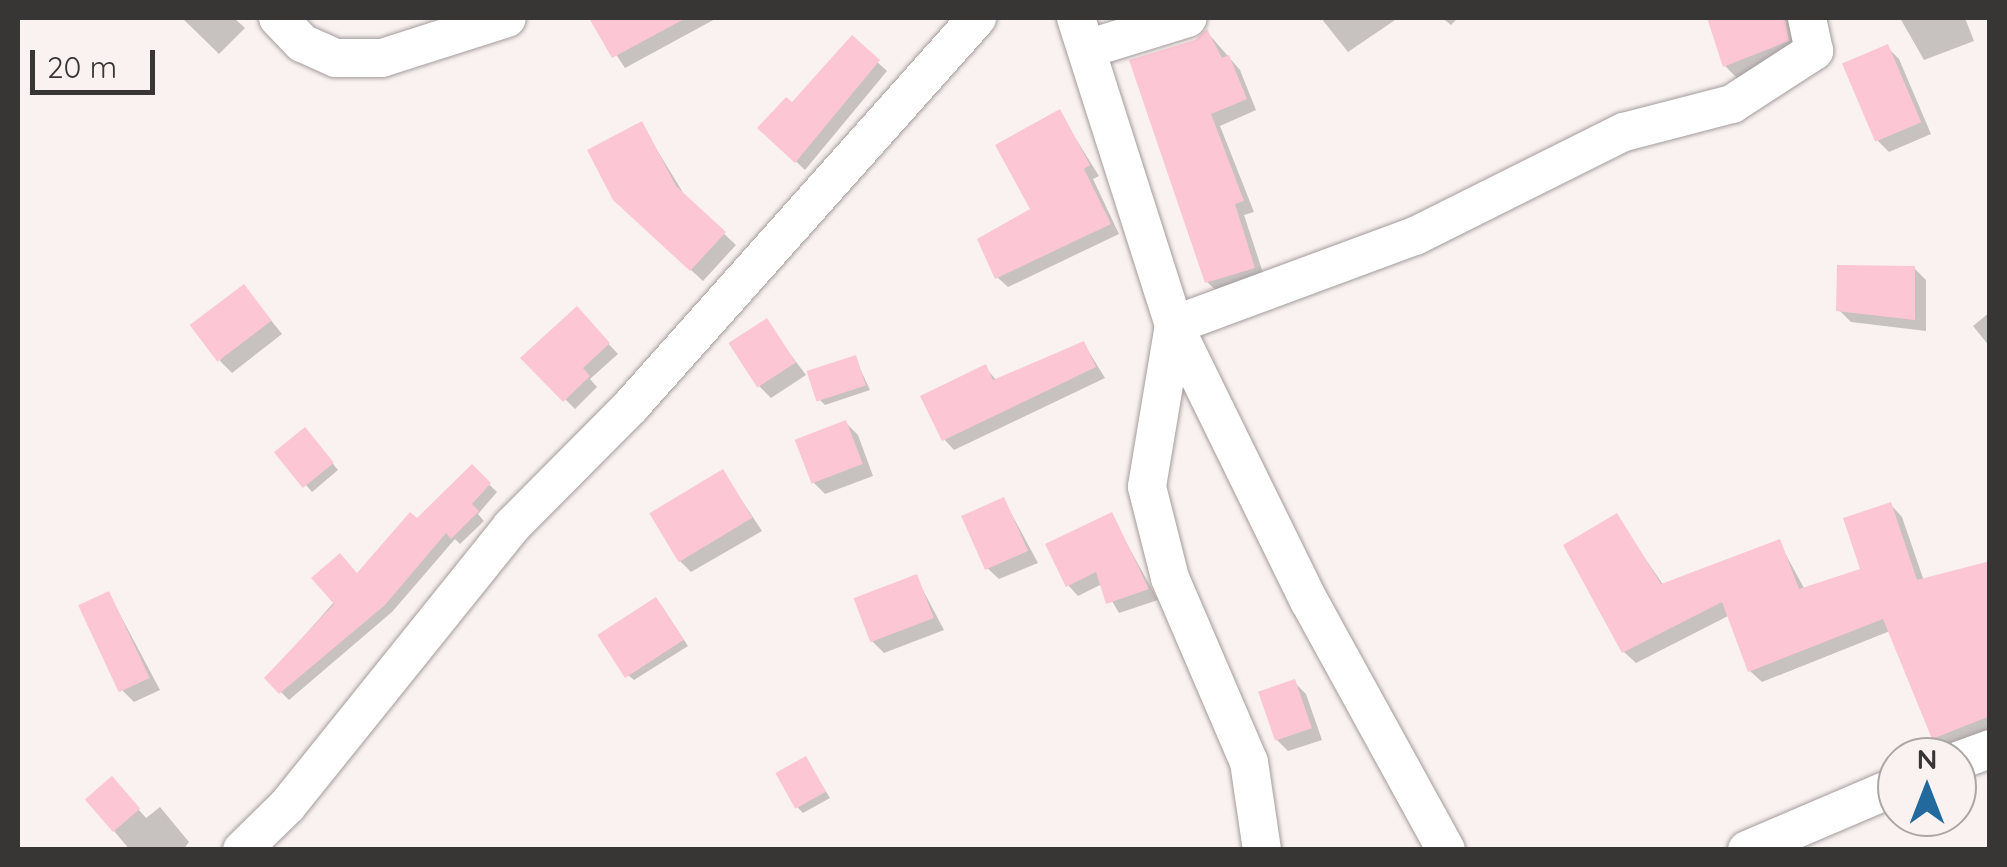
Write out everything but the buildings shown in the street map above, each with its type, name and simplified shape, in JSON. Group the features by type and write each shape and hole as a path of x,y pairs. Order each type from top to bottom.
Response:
{"street":[{"path":"278,18 302,43 336,58 382,58 507,18"},
{"path":"242,850 287,806 512,527 630,406 977,18"},
{"path":"1188,18 1083,33 1174,324 1309,601 1446,850"},
{"path":"1174,324 1415,236 1624,132 1732,104 1814,50 1807,18"},
{"path":"1174,324 1148,487 1170,578 1249,762 1262,850"},
{"path":"1747,850 1877,795"}]}
